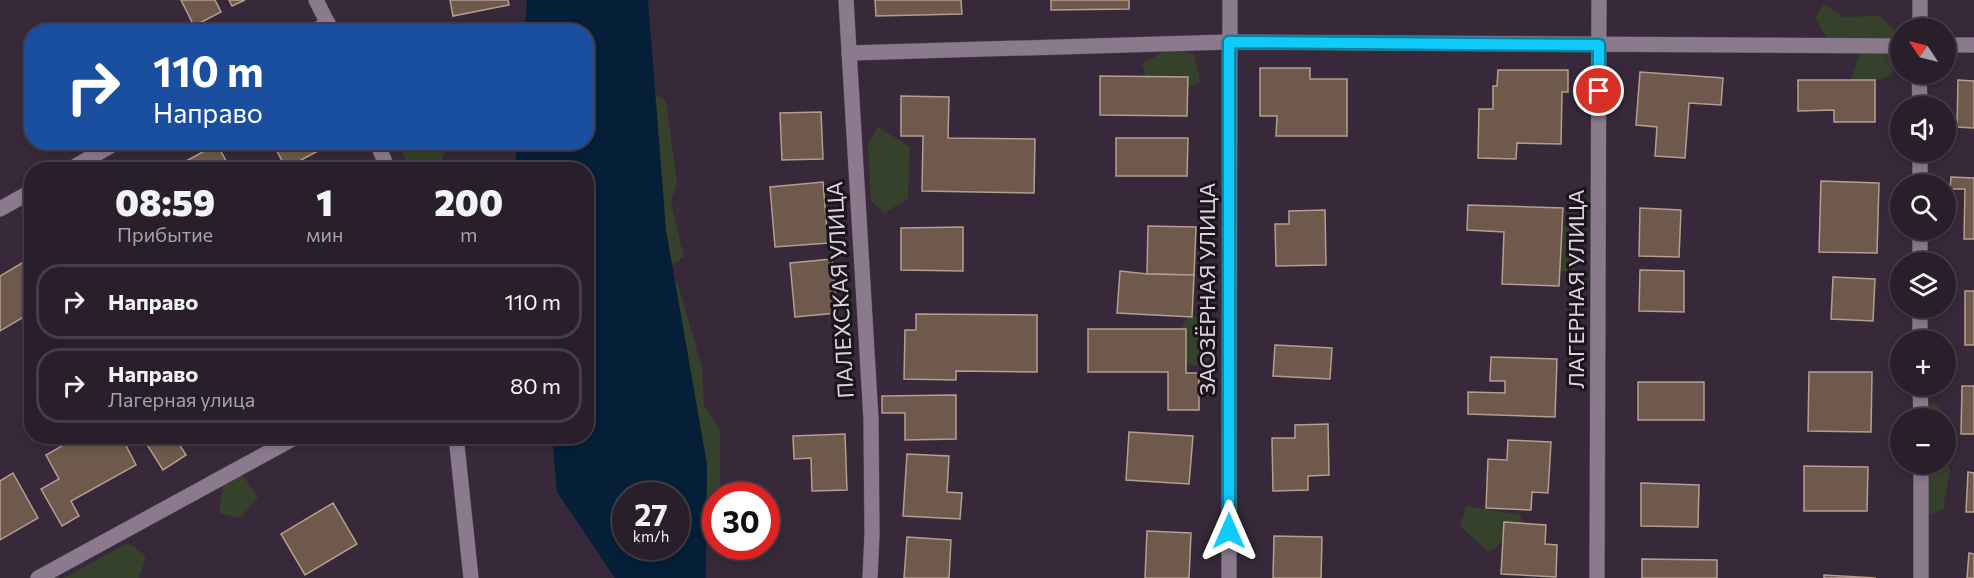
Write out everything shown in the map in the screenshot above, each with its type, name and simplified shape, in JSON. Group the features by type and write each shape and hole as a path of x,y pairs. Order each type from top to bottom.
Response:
{"street":[{"path":"316,0 328,24"},
{"name":"ПАЛЕХСКАЯ УЛИЦА","path":"846,0 871,419 870,578"},
{"name":"ЗАОЗЁРНАЯ УЛИЦА","path":"1229,578 1230,0"},
{"name":"ЛАГЕРНАЯ УЛИЦА","path":"1597,578 1599,0"},
{"path":"1920,0 1920,18"},
{"path":"849,53 1229,42 1890,46"},
{"path":"1956,45 1974,45"},
{"path":"83,162 103,150"},
{"path":"0,209 24,196"},
{"path":"38,578 283,444"},
{"path":"457,444 471,578"},
{"path":"1921,474 1921,578"}],"green space":[{"path":"1824,4 1843,17 1880,16 1890,26 1890,76 1867,84 1851,80 1861,48 1827,38 1815,18"},
{"path":"1170,48 1194,54 1200,81 1181,92 1147,81 1142,64"},
{"path":"640,83 666,101 677,182 671,203 684,257 666,268"},
{"path":"878,127 910,147 908,198 885,213 871,201 868,143"},
{"path":"401,150 445,150 441,162 408,162"},
{"path":"1568,223 1575,271 1547,272 1541,247"},
{"path":"677,281 702,368 704,405 720,430 720,482 702,482 702,528 661,289"},
{"path":"1189,316 1205,317 1218,344 1204,368 1181,362 1173,338"},
{"path":"1934,403 1939,408 1926,408"},
{"path":"242,474 258,498 240,518 219,513 223,485"},
{"path":"1923,474 1949,474 1943,509 1929,515 1915,500"},
{"path":"1466,506 1522,515 1520,530 1489,552 1460,526"},
{"path":"128,543 146,556 139,578 64,578"}],"water":[{"path":"527,0 648,0 666,230 707,464 707,482 702,482 702,560 706,560 706,578 615,578 557,492 553,444 594,444 594,162 516,162 516,150 594,150 594,24 525,24"}],"building":[{"path":"181,0 215,0 221,12 198,24 193,24"},
{"path":"229,0 245,0 232,6"},
{"path":"450,0 508,0 509,5 453,16"},
{"path":"875,0 961,0 962,14 876,16"},
{"path":"1051,0 1129,0 1129,9 1051,10"},
{"path":"1260,68 1310,68 1310,79 1347,79 1347,136 1276,136 1277,116 1260,116"},
{"path":"1498,70 1568,70 1568,92 1562,92 1561,144 1517,143 1516,159 1478,158 1479,109 1493,109 1493,86 1497,86"},
{"path":"1640,72 1723,78 1721,105 1689,103 1685,158 1655,156 1657,127 1636,125"},
{"path":"1100,76 1188,77 1187,116 1100,115"},
{"path":"1798,80 1875,80 1875,122 1834,122 1834,110 1798,111"},
{"path":"1958,80 1974,81 1974,128 1957,127"},
{"path":"901,96 949,97 948,138 1035,139 1034,193 922,191 923,136 901,136"},
{"path":"821,112 823,159 782,160 780,113"},
{"path":"1116,138 1188,138 1187,176 1116,176"},
{"path":"206,150 220,150 227,162 184,162"},
{"path":"276,150 320,150 297,162 283,162"},
{"path":"1956,177 1974,178 1974,239 1964,239 1965,189 1956,189"},
{"path":"1821,181 1879,183 1877,253 1819,252"},
{"path":"823,182 828,243 775,247 770,187"},
{"path":"1468,205 1563,208 1559,286 1502,284 1504,232 1467,230"},
{"path":"1640,208 1681,210 1679,257 1639,256"},
{"path":"1325,210 1326,265 1276,266 1275,224 1289,224 1289,211"},
{"path":"1148,226 1196,227 1194,275 1147,274"},
{"path":"963,227 963,271 901,270 901,228"},
{"path":"832,259 837,313 795,317 790,263"},
{"path":"24,262 24,317 0,331 0,276"},
{"path":"1640,270 1684,271 1684,312 1639,311"},
{"path":"1120,271 1194,275 1192,317 1117,313"},
{"path":"1833,277 1875,279 1873,321 1831,319"},
{"path":"1965,291 1974,291 1974,345 1965,345"},
{"path":"916,314 1037,315 1037,372 956,371 956,380 904,379 905,330 916,330"},
{"path":"1088,329 1186,329 1186,373 1199,373 1199,410 1168,410 1168,372 1088,372"},
{"path":"1275,345 1332,348 1330,379 1273,376"},
{"path":"1491,357 1557,359 1555,417 1468,414 1468,392 1505,393 1505,381 1490,381"},
{"path":"1809,372 1872,372 1871,432 1808,431"},
{"path":"1638,382 1704,382 1704,420 1638,420"},
{"path":"1962,386 1974,386 1974,434 1961,434"},
{"path":"956,395 956,439 905,440 905,413 882,413 882,396"},
{"path":"1328,424 1329,475 1308,476 1308,490 1273,491 1272,438 1295,438 1295,425"},
{"path":"1129,432 1193,436 1189,484 1126,480"},
{"path":"845,434 847,490 812,491 811,458 794,459 793,436"},
{"path":"1508,440 1551,442 1548,493 1532,492 1531,510 1486,508 1488,459 1507,460"},
{"path":"65,444 125,444 136,465 71,501 79,516 62,526 41,489 59,479 46,455"},
{"path":"147,444 179,444 186,455 163,470"},
{"path":"907,454 949,456 947,492 962,493 960,519 903,516"},
{"path":"1804,466 1868,467 1867,511 1804,511"},
{"path":"1968,472 1974,473 1974,512 1966,512"},
{"path":"13,473 38,518 0,540 0,481"},
{"path":"1641,483 1699,485 1698,527 1641,526"},
{"path":"333,503 357,544 305,575 281,534"},
{"path":"1504,522 1546,525 1545,544 1557,545 1556,577 1501,574"},
{"path":"1147,531 1191,533 1189,578 1145,578"},
{"path":"1274,536 1322,537 1321,578 1273,578"},
{"path":"907,537 951,540 949,578 904,578"},
{"path":"1969,553 1974,554 1974,578 1967,578"},
{"path":"1642,559 1717,560 1717,578 1642,578"},
{"path":"1824,575 1876,578 1824,578"}],"route":[{"path":"1229,531 1229,42 1599,45 1599,91"}]}
